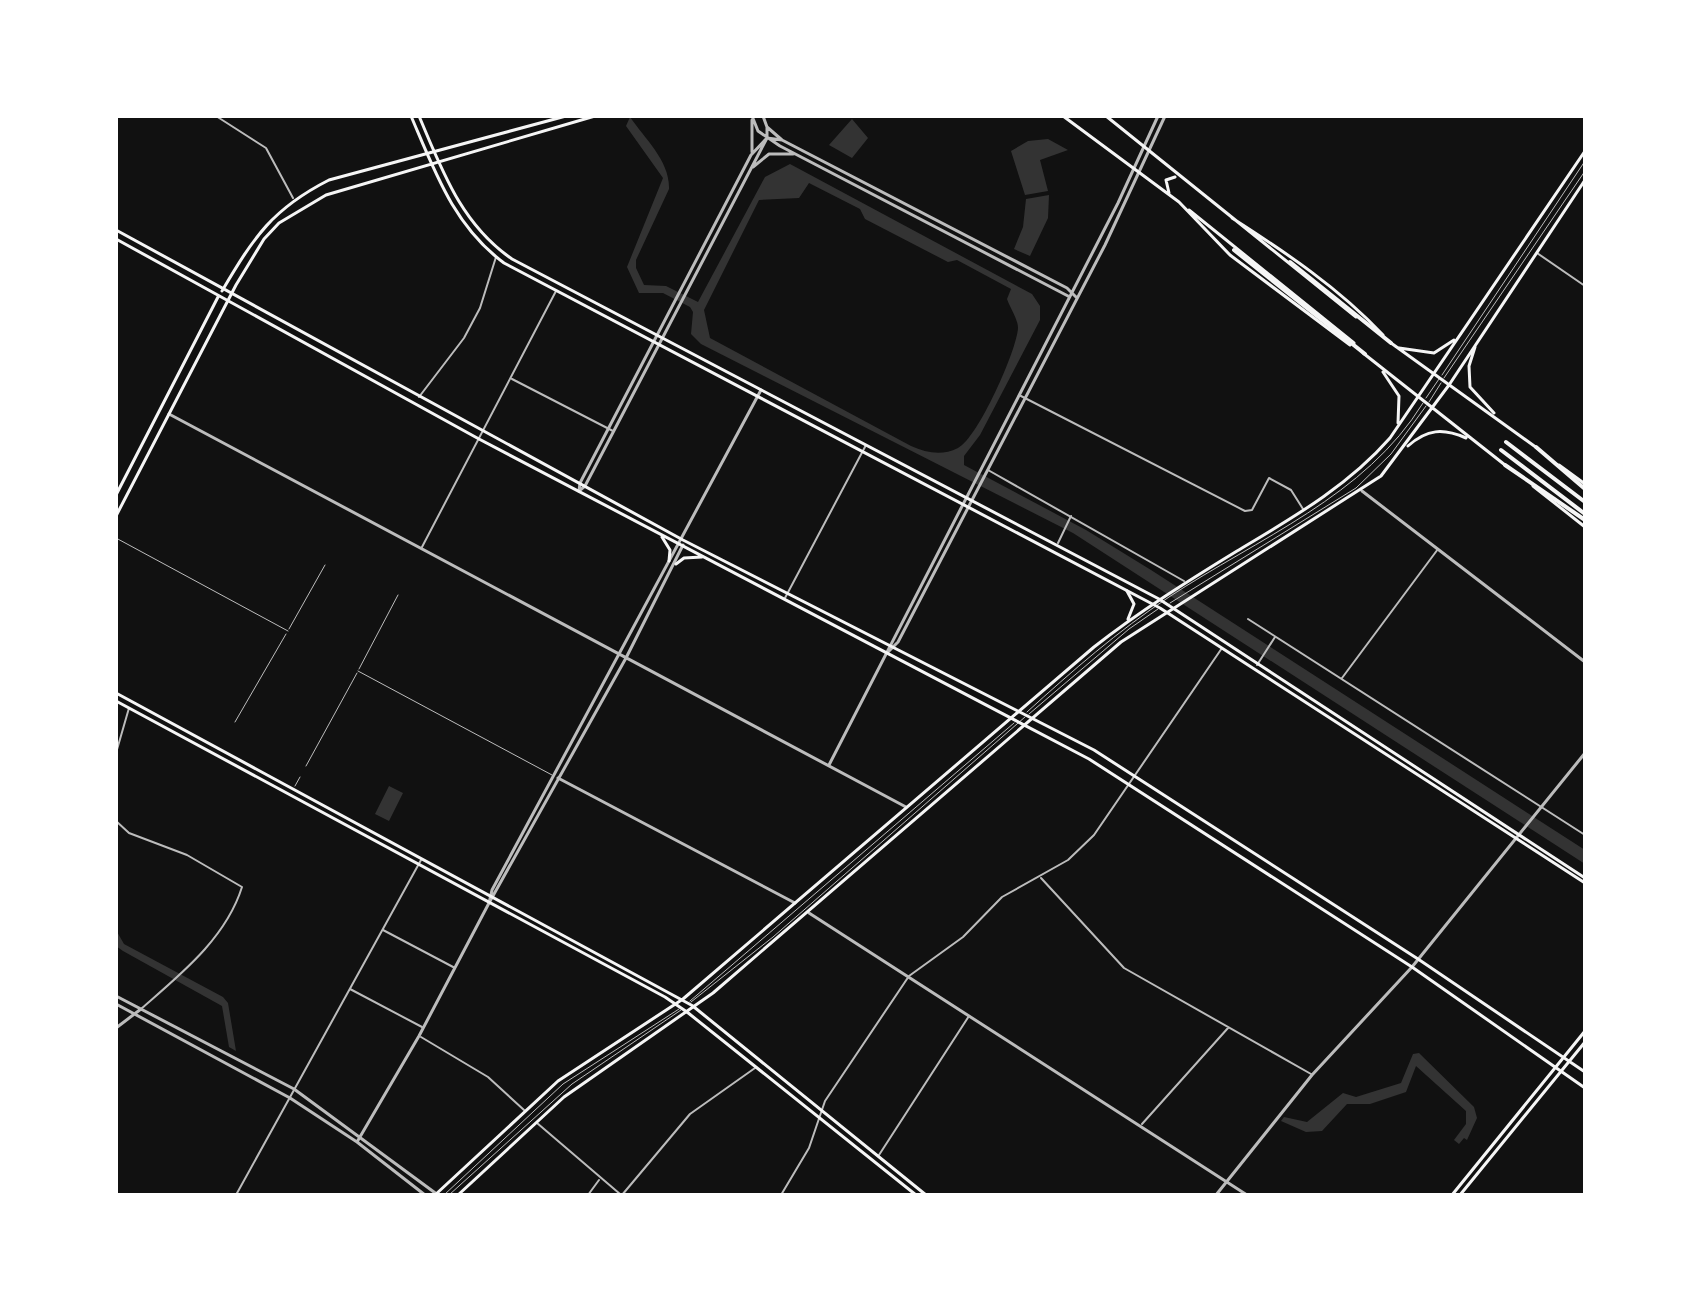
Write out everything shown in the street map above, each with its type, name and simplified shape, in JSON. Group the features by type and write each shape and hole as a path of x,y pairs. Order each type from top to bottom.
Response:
{"highway":[{"path":"1234,250 1365,354"},
{"path":"1290,262 1391,343"},
{"path":"1506,442 1585,502"},
{"path":"1536,447 1585,487"},
{"path":"1501,450 1585,517"},
{"path":"1505,465 1585,517"}],"main road":[{"path":"411,116 452,208 496,257 653,343 864,450 1165,611 1257,665 1585,880"},
{"path":"419,116 458,204 499,250 657,336 967,495 1164,603 1224,646 1520,836"},
{"path":"116,495 223,289 260,230 293,198 329,180 566,116"},
{"path":"116,516 264,239 299,210 326,195 595,116"},
{"path":"1063,116 1331,321 1381,369 1585,527"},
{"path":"1106,116 1217,209 1391,343 1503,420"},
{"path":"1165,611 1164,603 1168,596 1186,582 1304,510 1363,468 1394,431 1434,374 1585,151"},
{"path":"1169,195 1166,180 1169,176 1178,177"},
{"path":"1397,457 1427,405 1449,385 1585,180"},
{"path":"1179,202 1230,255 1325,329 1365,354"},
{"path":"1217,209 1288,254 1365,315 1391,343"},
{"path":"116,230 786,597 1011,716 1129,784 1412,967 1585,1088"},
{"path":"116,239 479,439 681,546 1028,715 1135,776 1418,959 1585,1072"},
{"path":"1397,347 1425,354 1442,352 1464,328"},
{"path":"1481,335 1469,366 1470,387 1536,447"},
{"path":"1381,369 1399,396 1401,413 1394,431"},
{"path":"438,1195 558,1081 676,1004 687,1002 795,903 1016,711 1133,617 1164,603 1193,595 1362,491 1422,433 1448,430 1472,440"},
{"path":"660,535 670,550 669,561"},
{"path":"676,564 684,558 704,558"},
{"path":"1127,591 1134,604 1128,621"},
{"path":"458,1195 564,1097 684,1010 694,1007 809,913 1028,715 1165,611"},
{"path":"116,693 687,1002 926,1195"},
{"path":"116,701 676,1004 915,1194"},
{"path":"1452,1195 1585,1031"},
{"path":"1460,1195 1585,1042"}],"street":[{"path":"216,116 266,148 293,198"},
{"path":"752,116 758,131 767,138 1077,298"},
{"path":"751,155 752,116"},
{"path":"579,491 585,486 682,305 767,138 763,116"},
{"path":"890,647 979,486 1158,116"},
{"path":"828,765 973,483 1077,298 1141,174 1165,116"},
{"path":"767,127 782,140 1071,295"},
{"path":"767,138 782,140"},
{"path":"579,491 580,483 608,428 751,155 767,138"},
{"path":"750,169 769,154 798,155"},
{"path":"1536,252 1585,286"},
{"path":"419,397 464,338 480,308 496,257"},
{"path":"421,548 556,291"},
{"path":"511,378 614,431"},
{"path":"556,777 626,658 676,564 683,540 761,390"},
{"path":"1022,396 1245,511 1252,510 1269,478 1291,490 1304,510"},
{"path":"169,414 906,807"},
{"path":"786,597 867,444"},
{"path":"987,469 1186,582"},
{"path":"1362,491 1585,662"},
{"path":"1057,544 1070,517"},
{"path":"357,1142 424,1028 669,561 681,546"},
{"path":"1341,678 1438,549"},
{"path":"1248,619 1585,835"},
{"path":"1257,665 1275,637"},
{"path":"781,1195 799,1168 822,1111 909,976 963,937 1002,897 1068,860 1094,835 1224,646"},
{"path":"116,753 129,708"},
{"path":"1216,1195 1312,1075 1412,967 1585,753"},
{"path":"556,777 795,903"},
{"path":"116,821 129,833 187,855 242,887 235,908 197,958 116,1028"},
{"path":"236,1195 421,858"},
{"path":"1040,876 1124,968 1312,1075"},
{"path":"809,913 1247,1195"},
{"path":"382,929 455,968"},
{"path":"350,989 424,1028"},
{"path":"116,996 294,1089 361,1135 438,1195"},
{"path":"116,1004 290,1098 357,1142 425,1195"},
{"path":"878,1156 970,1015"},
{"path":"1141,1125 1228,1027"},
{"path":"419,1036 488,1077 524,1110"},
{"path":"536,1122 622,1195 690,1114 756,1067"},
{"path":"588,1195 601,1178"}],"lane":[{"path":"1178,601 1356,488 1391,454 1427,405 1585,161"},
{"path":"1441,379 1585,171"},
{"path":"1181,587 1356,480 1392,447 1427,405"},
{"path":"116,538 288,631"},
{"path":"235,722 325,565"},
{"path":"306,766 398,595"},
{"path":"687,1002 784,928 1028,715 1156,606 1164,603"},
{"path":"358,671 556,777"},
{"path":"449,1195 572,1084 684,1010 687,1002 1020,722"},
{"path":"294,788 300,777"},
{"path":"438,1195 563,1084 684,1010"}],"shaded area":[{"path":"630,117 661,160 668,179 669,189 636,260 636,268 644,285 666,286 698,302 765,177 790,164 1032,294 1040,306 1040,320 980,435 964,456 964,465 1086,530 1151,570 1585,850 1585,864 1073,533 701,344 691,334 693,312 690,307 663,293 639,293 627,267 663,178 626,126","holes":["809,183 860,209 865,219 948,262 957,260 1011,289 1007,299 1018,328 1011,355 986,411 958,448 934,453 911,446 710,338 704,310 759,200 799,198"]},
{"path":"852,119 868,138 852,158 829,145"},
{"path":"1048,139 1068,150 1040,160 1048,191 1025,195 1011,151 1028,141"},
{"path":"1049,195 1048,218 1030,256 1014,249 1023,227 1026,199"},
{"path":"389,786 403,793 389,821 375,814"},
{"path":"116,930 124,944 223,997 228,1003 236,1051 229,1047 222,1006 116,946"},
{"path":"1419,1053 1474,1107 1477,1118 1467,1140 1464,1138 1459,1144 1454,1140 1466,1124 1466,1111 1416,1066 1406,1092 1370,1104 1347,1104 1322,1131 1306,1132 1281,1121 1284,1117 1307,1122 1343,1093 1356,1097 1401,1083 1413,1054"}]}
